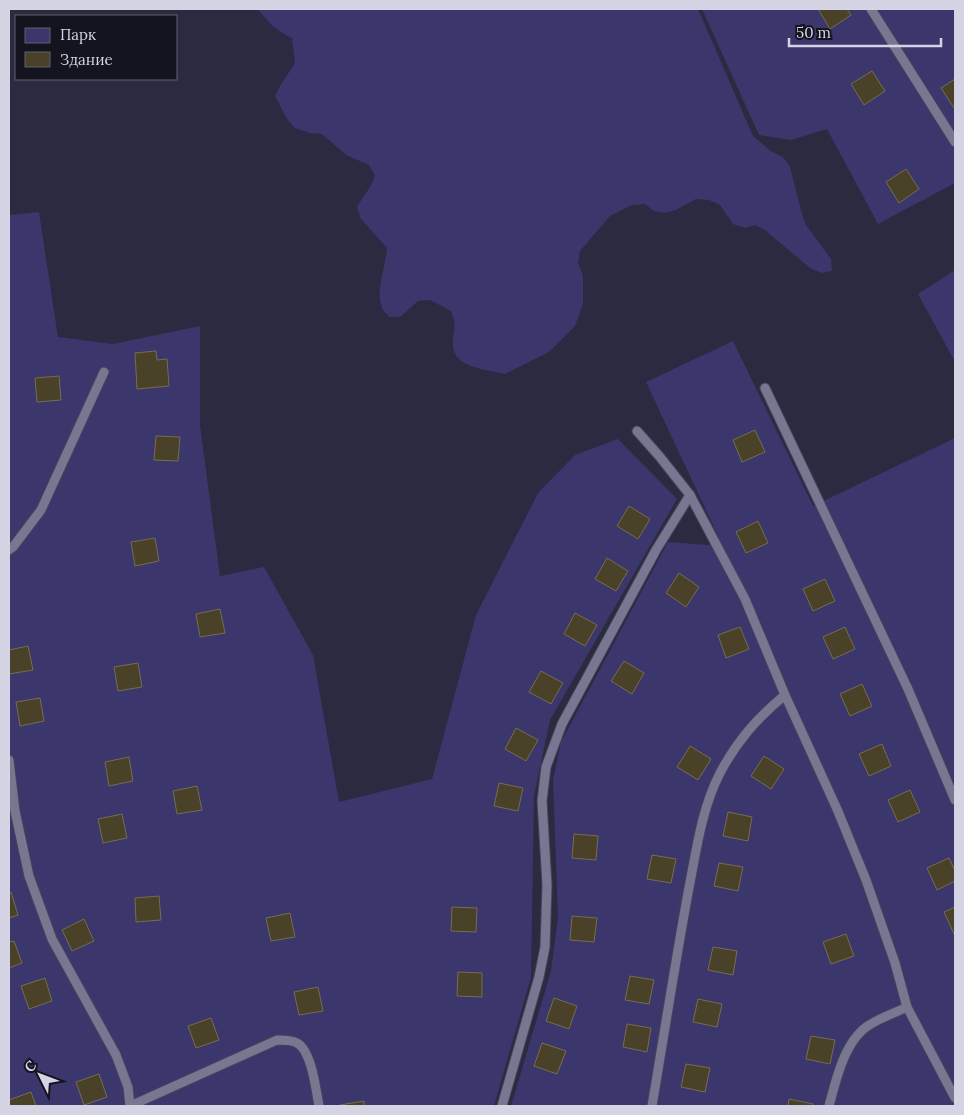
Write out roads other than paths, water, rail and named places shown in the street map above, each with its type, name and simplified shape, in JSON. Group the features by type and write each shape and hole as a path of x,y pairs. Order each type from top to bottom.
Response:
{"lane":[{"path":"871,9 955,142"},
{"path":"9,550 41,510 104,372"},
{"path":"765,388 908,689 955,800"},
{"path":"637,431 690,495 745,599 866,880 895,963 907,1007 955,1098"},
{"path":"502,1106 539,977 545,947 547,885 542,801 546,767 562,724 656,550 690,495"},
{"path":"652,1106 680,935 703,817 720,774 742,736 785,695"},
{"path":"9,760 15,810 29,876 52,939 116,1055 128,1087 130,1106 277,1040 297,1043 305,1051 319,1106"},
{"path":"828,1106 839,1068 852,1042 869,1024 907,1007"}]}
